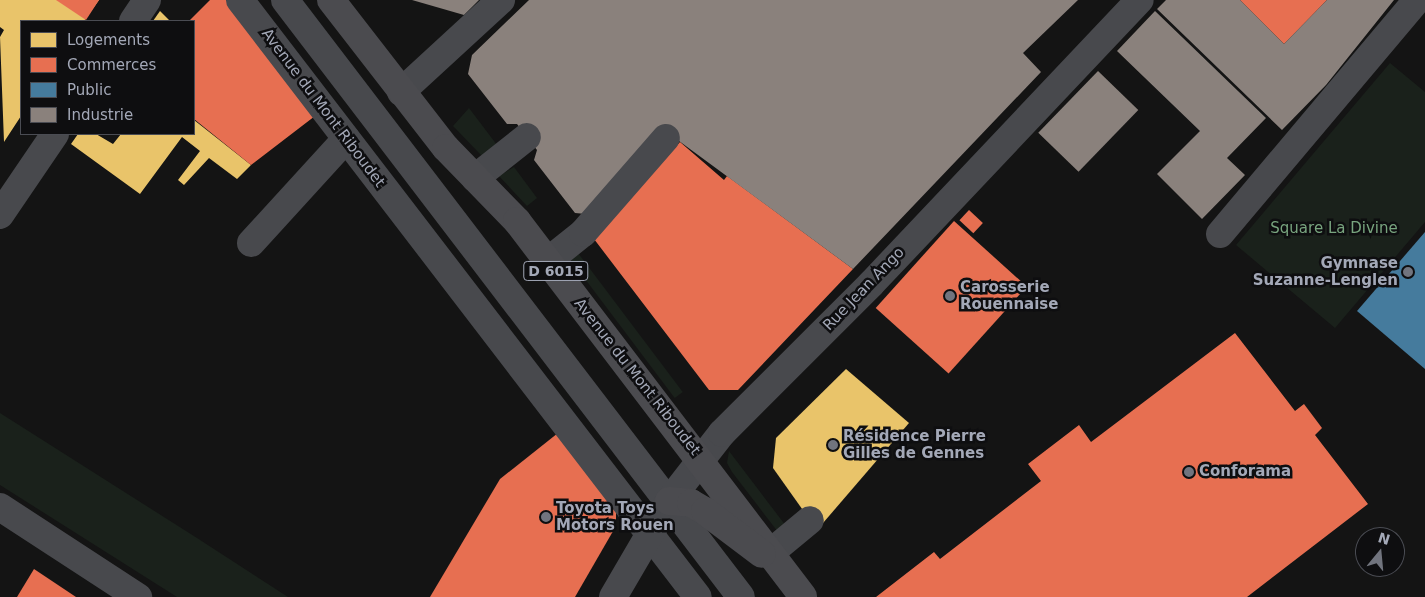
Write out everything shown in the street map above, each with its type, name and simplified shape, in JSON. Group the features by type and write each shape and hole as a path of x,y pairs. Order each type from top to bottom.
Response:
{"main road":[{"name":"Avenue du Mont Riboudet","path":"331,0 401,92 548,261 803,597"},
{"name":"D 6015","path":"669,501 691,503 705,511 716,524 772,558"}],"street":[{"path":"134,20 147,0"},
{"name":"Avenue du Mont Riboudet","path":"240,0 698,597"},
{"path":"285,0 741,597"},
{"path":"401,92 501,0"},
{"name":"Rue Jean Ango","path":"613,597 669,501 700,459 1140,0"},
{"path":"1220,234 1417,0"},
{"path":"0,215 54,135"},
{"path":"476,178 527,137"},
{"path":"251,243 346,138"},
{"path":"548,261 583,233 666,138"},
{"path":"0,507 138,597"},
{"path":"772,558 810,520"}],"green space":[{"name":"Square La Divine","path":"1390,63 1425,92 1425,222 1335,328 1236,245"},
{"path":"469,108 497,145 482,156 453,126"},
{"path":"514,167 537,198 527,206 499,176"},
{"path":"578,253 683,392 675,398 570,259"},
{"path":"0,413 288,597 177,597 0,485"},
{"path":"729,451 786,526 778,532 732,472 727,463"}],"building: Logements":[{"path":"0,0 99,0 85,20 20,20 20,118 4,142 0,37 4,30 0,27"},
{"path":"160,11 169,20 154,20"},
{"path":"195,121 251,165 237,179 209,158 184,185 178,180 200,151 182,137 140,194 71,144 77,135 98,135 113,144 120,135 195,135"},
{"name":"Résidence Pierre Gilles de Gennes","path":"846,369 909,423 817,530 773,468 776,438"}],"building: Commerces":[{"path":"56,0 99,0 86,20"},
{"path":"210,0 226,0 315,116 251,165 195,120 195,20 190,20"},
{"path":"1240,0 1327,0 1284,44"},
{"path":"680,142 724,180 727,176 853,269 738,390 709,390 594,239"},
{"path":"969,210 983,223 973,233 959,220"},
{"name":"Carosserie Rouennaise","path":"954,221 1027,287 949,374 876,308"},
{"name":"Conforama","path":"1235,333 1295,411 1304,404 1322,428 1315,435 1368,504 1247,597 876,597 934,552 940,559 1041,481 1028,464 1079,425 1091,442"},
{"name":"Toyota Toys Motors Rouen","path":"558,433 616,508 616,526 575,597 430,597 500,479"},
{"path":"34,569 76,597 17,597"}],"building: Public":[{"name":"Gymnase Suzanne-Lenglen","path":"1425,232 1425,369 1357,311"}],"building: Industrie":[{"path":"412,0 479,0 464,15"},
{"path":"529,0 1078,0 1023,53 1041,72 853,269 660,127 586,214 575,213 534,160 537,150 517,124 507,124 468,74 472,55"},
{"path":"1166,0 1240,0 1284,44 1327,0 1394,0 1326,85 1282,130 1157,9"},
{"path":"1155,11 1266,118 1227,158 1245,175 1202,219 1157,174 1200,131 1117,51"},
{"path":"1098,71 1138,110 1079,172 1038,133"}],"place":[{"name":"Gymnase Suzanne-Lenglen","path":"1408,272"},
{"name":"Carosserie Rouennaise","path":"950,296"},
{"name":"Résidence Pierre Gilles de Gennes","path":"833,445"},
{"name":"Conforama","path":"1189,472"},
{"name":"Toyota Toys Motors Rouen","path":"546,517"}]}
